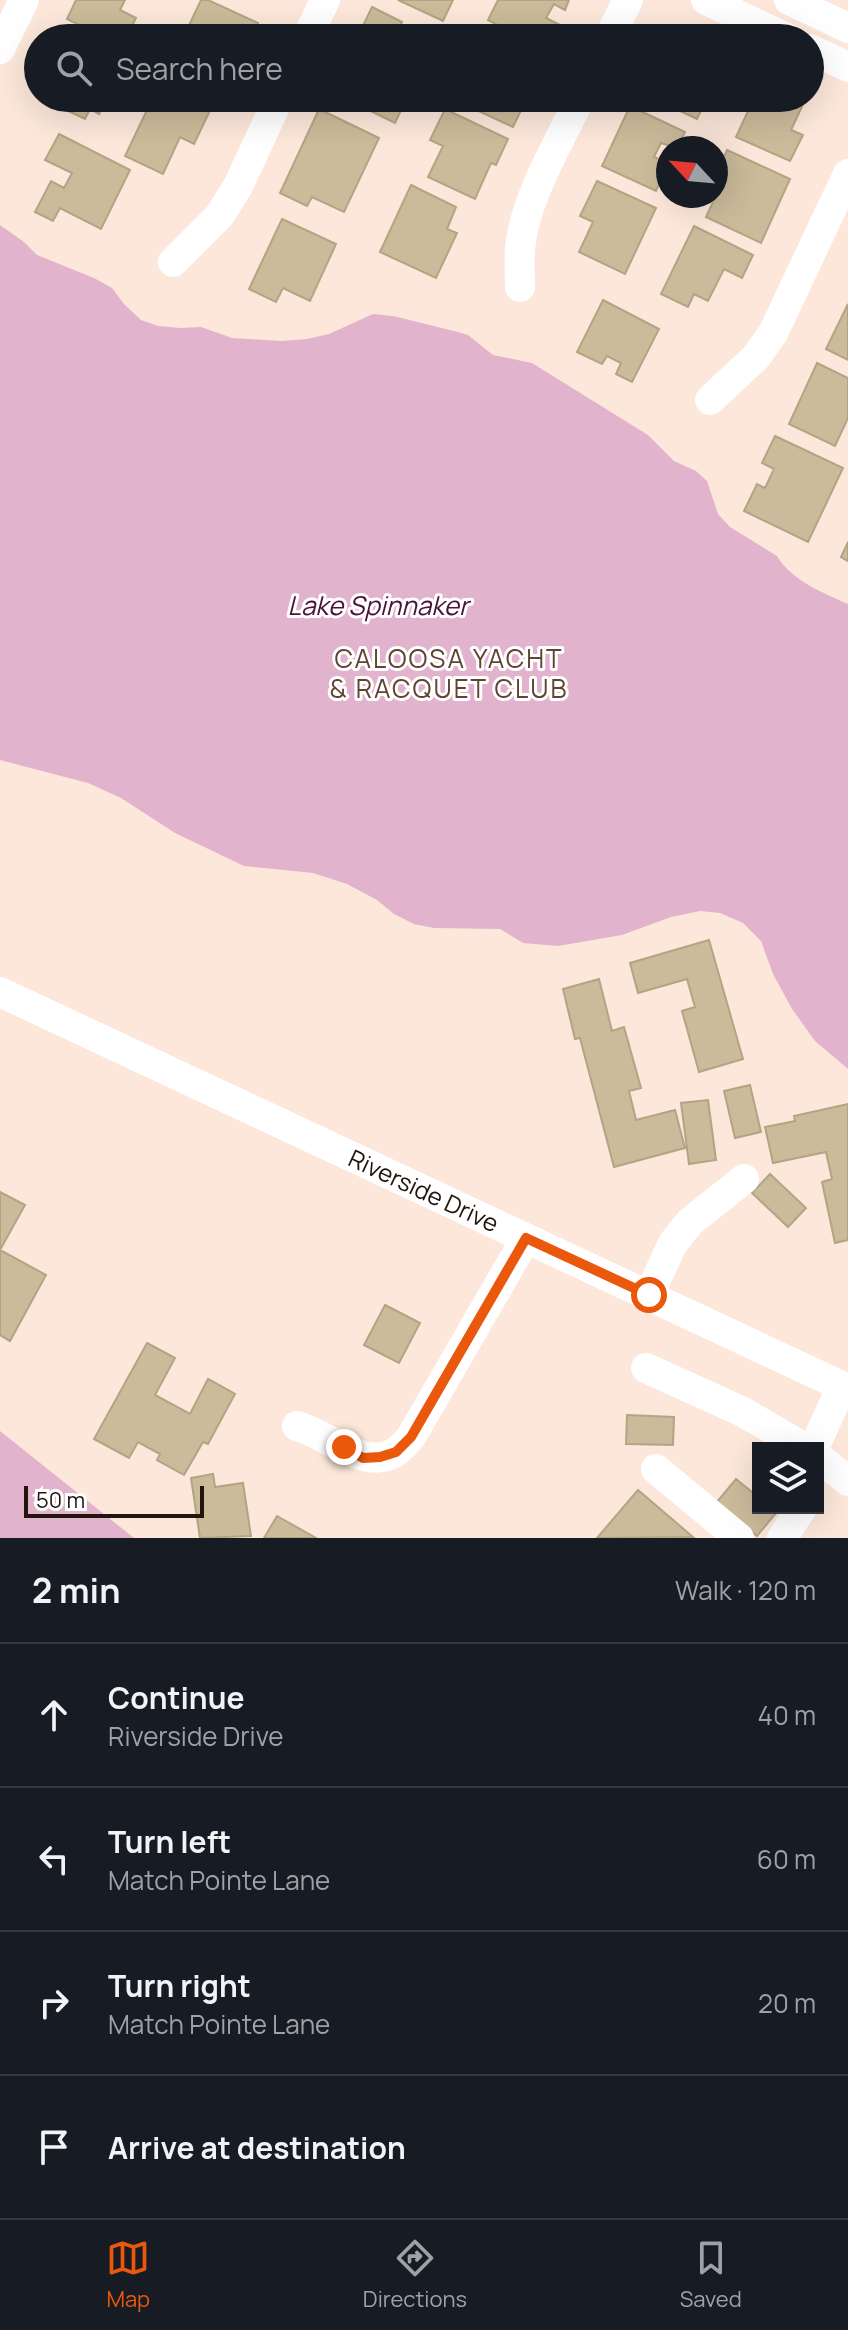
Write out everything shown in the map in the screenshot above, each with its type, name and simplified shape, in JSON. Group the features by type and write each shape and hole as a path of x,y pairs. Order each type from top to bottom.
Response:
{"street":[{"path":"0,49 24,0"},
{"path":"314,24 325,0"},
{"path":"616,24 628,0"},
{"path":"706,0 757,24"},
{"path":"789,0 848,28"},
{"path":"824,56 848,67"},
{"path":"173,262 220,215 238,186 272,112"},
{"path":"520,287 520,249 524,226 544,173 573,112"},
{"path":"710,400 756,357 773,333 848,174"},
{"name":"Riverside Drive","path":"0,992 845,1387"},
{"path":"649,1295 673,1243 690,1222 744,1179"},
{"path":"297,1426 313,1430 363,1458 396,1452 411,1437 526,1238"},
{"path":"646,1368 743,1412 795,1442"},
{"path":"817,1442 845,1387"},
{"path":"824,1462 848,1481"},
{"path":"656,1469 739,1538"},
{"path":"782,1538 798,1514"}],"water":[{"name":"Lake Spinnaker","path":"0,225 37,255 112,288 141,320 158,326 201,327 232,338 281,341 329,334 373,314 468,335 493,355 532,363 648,435 674,461 696,471 707,481 718,514 730,527 777,556 799,579 848,604 848,1069 815,1041 792,1009 773,974 761,941 743,923 720,913 700,911 671,917 622,935 558,946 523,943 500,929 434,928 414,924 347,884 313,873 244,866 175,833 121,798 88,783 0,760"},
{"path":"0,1431 134,1538 0,1538"}],"building":[{"path":"76,0 125,0 120,10 136,18 133,24 77,24 67,19"},
{"path":"201,0 208,0 258,23 258,24 190,24"},
{"path":"398,0 453,0 443,21"},
{"path":"498,0 569,0 565,10 554,4 546,18 558,24 496,24 488,20"},
{"path":"372,7 402,22 401,24 364,24"},
{"path":"70,112 88,112 85,119"},
{"path":"146,112 209,112 194,144 180,137 163,174 125,156"},
{"path":"318,112 325,112 379,138 344,212 312,197 307,206 280,193"},
{"path":"373,112 400,112 395,123"},
{"path":"444,112 451,112 508,139 496,165 491,163 475,199 428,177 443,146 430,140"},
{"path":"481,112 520,112 513,127"},
{"path":"627,112 643,112 685,132 683,136 656,136 656,191 602,166"},
{"path":"682,112 700,112 697,119"},
{"path":"748,112 799,112 791,130 803,135 790,161 736,137"},
{"path":"59,134 130,170 101,229 60,208 53,221 35,212 51,181 64,188 72,173 45,160"},
{"path":"728,150 790,179 761,243 706,217 710,208 728,208"},
{"path":"597,181 656,208 625,274 579,252 593,222 580,216"},
{"path":"411,185 456,207 447,229 457,233 436,278 380,252"},
{"path":"282,219 336,244 310,301 283,288 276,302 249,289"},
{"path":"694,226 753,255 742,278 724,269 708,301 694,294 688,307 661,294"},
{"path":"603,300 659,329 632,382 616,374 621,363 607,356 602,364 577,352"},
{"path":"848,304 848,360 826,349"},
{"path":"817,363 848,378 848,418 835,446 789,424"},
{"path":"775,436 843,468 808,542 744,511 757,484 765,488 774,469 762,463"},
{"path":"848,542 848,561 841,557"},
{"path":"709,940 743,1059 699,1072 682,1011 695,1007 687,979 638,993 630,963"},
{"path":"599,979 612,1031 624,1027 641,1088 629,1091 636,1120 675,1110 685,1148 614,1167 580,1038 575,1039 563,989"},
{"path":"750,1085 761,1132 735,1138 724,1091"},
{"path":"708,1100 716,1160 689,1164 681,1103"},
{"path":"848,1104 848,1240 835,1243 822,1182 832,1179 826,1152 773,1163 765,1127 795,1121 794,1116"},
{"path":"770,1174 806,1208 788,1227 752,1193"},
{"path":"0,1192 25,1205 0,1250"},
{"path":"0,1250 46,1275 10,1341 0,1335"},
{"path":"385,1305 420,1323 399,1363 364,1345"},
{"path":"147,1343 175,1358 155,1395 190,1414 208,1379 235,1394 208,1444 203,1442 184,1475 157,1460 160,1454 138,1442 129,1458 94,1439"},
{"path":"627,1415 674,1417 673,1445 626,1444"},
{"path":"213,1474 215,1487 243,1483 251,1536 200,1538 191,1478"},
{"path":"736,1479 752,1492 752,1514 775,1514 757,1536 717,1502"},
{"path":"638,1490 693,1537 597,1538"},
{"path":"277,1516 316,1538 264,1538"}],"district":[{"name":"CALOOSA YACHT & RACQUET CLUB","path":"449,673"}],"route":[{"path":"344,1447 363,1458 380,1457 396,1452 411,1437 526,1238 649,1295"}]}
